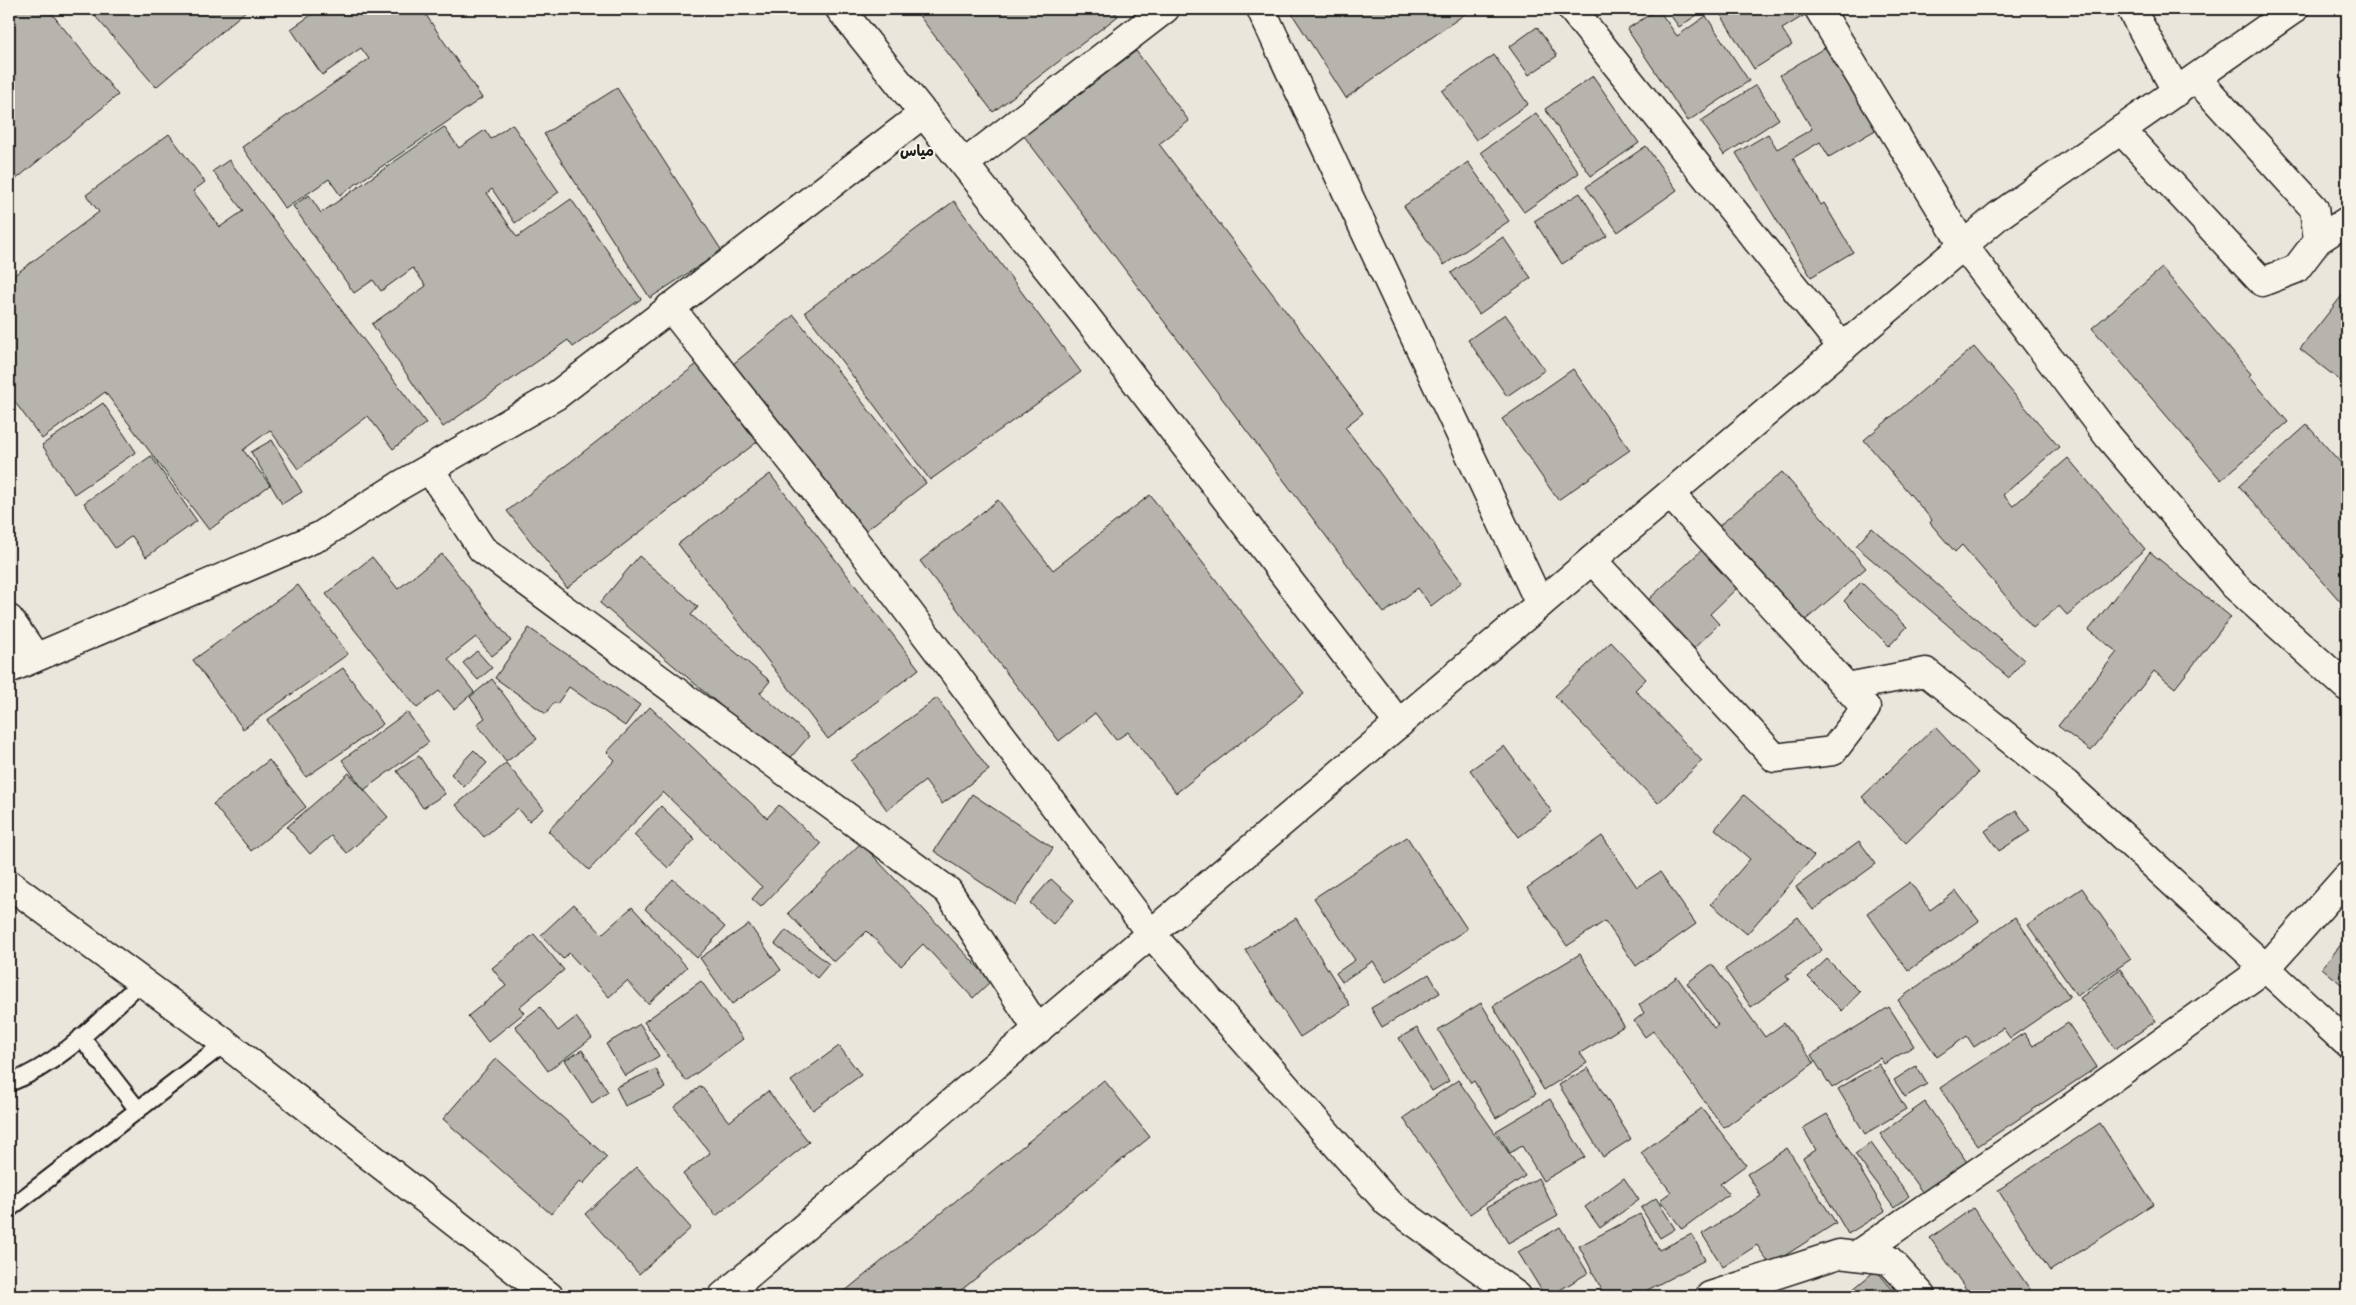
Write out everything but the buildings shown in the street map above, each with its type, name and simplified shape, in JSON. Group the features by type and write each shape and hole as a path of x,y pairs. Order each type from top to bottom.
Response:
{"street":[{"path":"840,9 1084,314 1399,724"},
{"path":"964,164 1165,9"},
{"path":"1261,9 1540,604"},
{"path":"1572,9 1843,348"},
{"path":"1819,9 1963,245 2108,436 2234,585 2347,687"},
{"path":"2131,9 2186,85 2314,208 2318,240"},
{"path":"723,1296 1998,216 2294,9"},
{"path":"9,669 35,656 320,536 399,486 430,470 557,394 924,113"},
{"path":"2121,130 2262,282 2296,270 2318,240 2347,221"},
{"path":"670,307 862,550 1151,934 1388,1203 1517,1296"},
{"path":"430,470 482,549 948,891 1038,1030"},
{"path":"1592,560 1775,758 1833,751 1866,708 1670,494"},
{"path":"9,618 35,656"},
{"path":"1847,687 1926,672 2066,784 2347,1043"},
{"path":"1855,1256 2058,1117 2266,967 2347,877"},
{"path":"9,884 226,1043 549,1296"},
{"path":"1710,1296 1839,1254 1889,1260 1922,1296"}],"lane":[{"path":"9,1083 31,1075 81,1037 142,981"},
{"path":"81,1037 138,1110"},
{"path":"9,1209 226,1043"}],"district":[{"name":"مياس","path":"917,151"}]}
